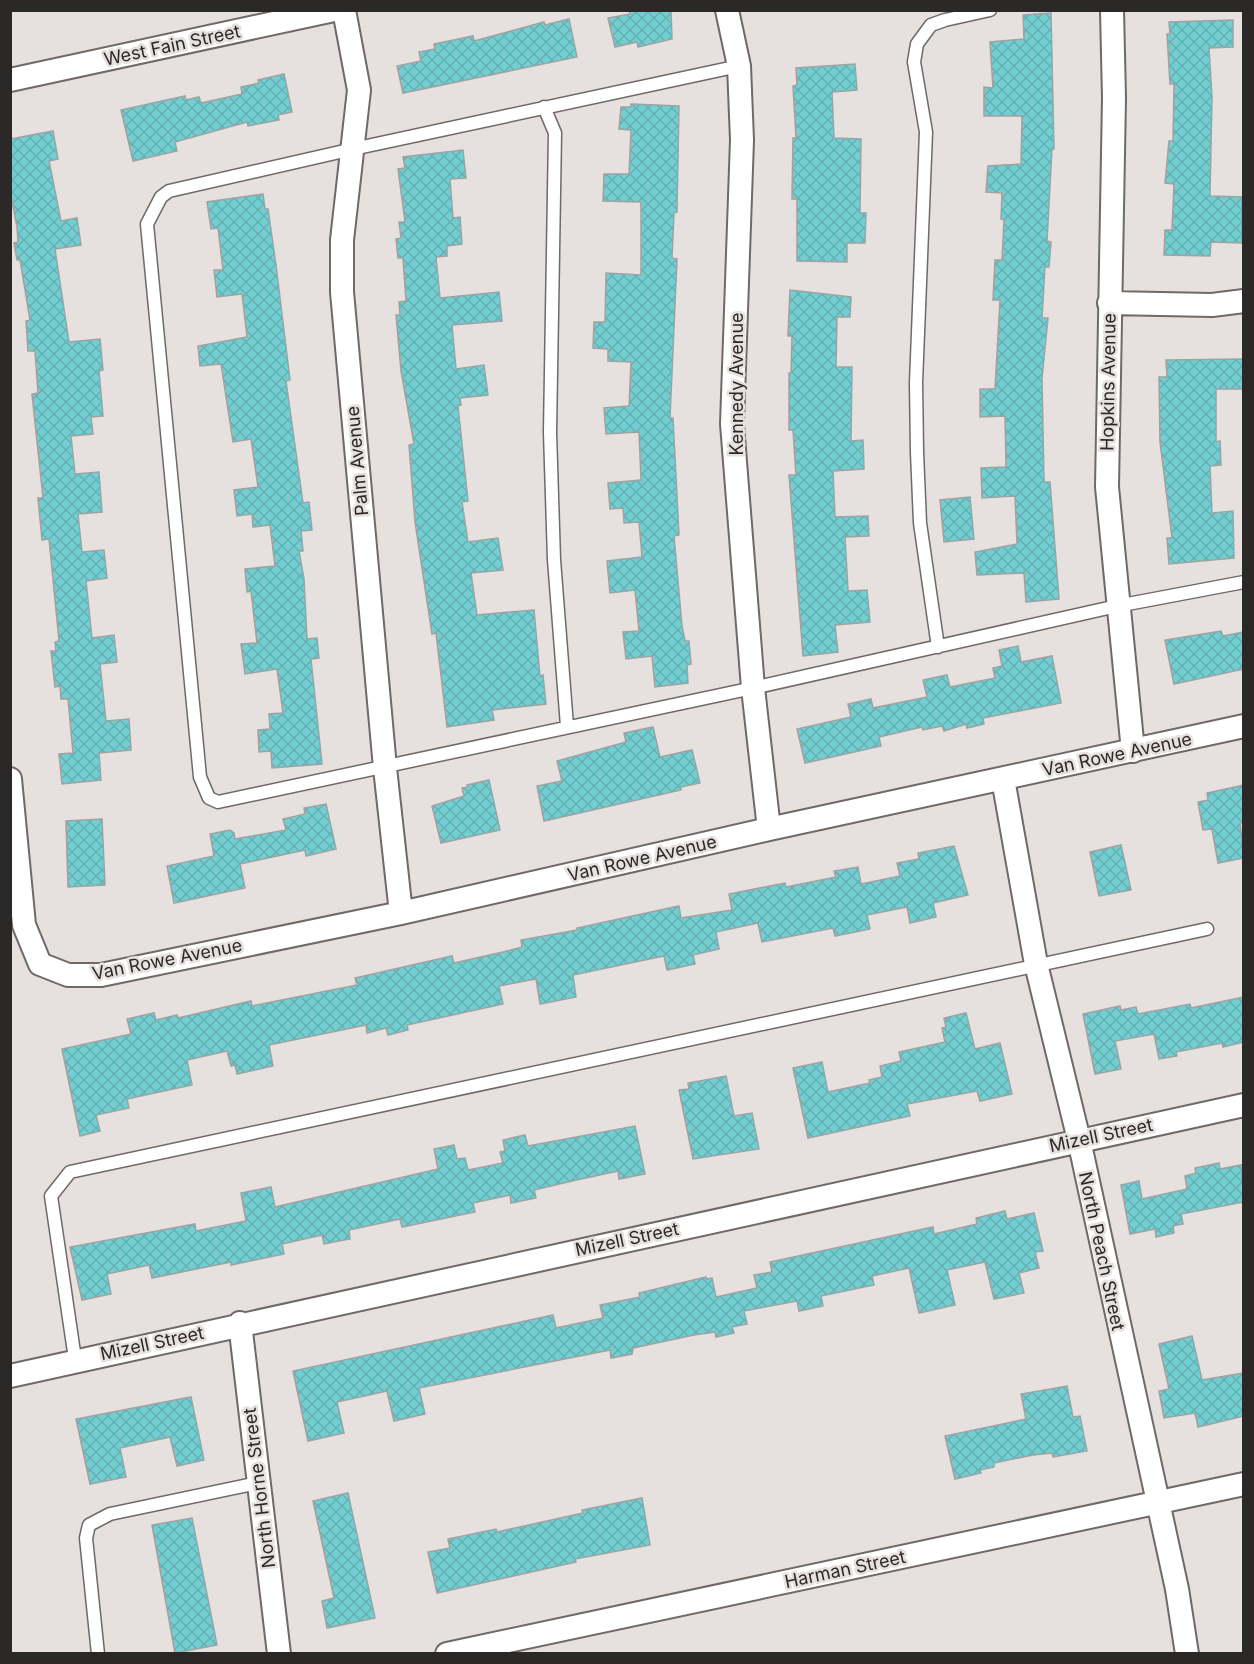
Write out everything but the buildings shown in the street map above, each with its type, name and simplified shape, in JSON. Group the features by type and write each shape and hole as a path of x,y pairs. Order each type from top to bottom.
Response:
{"street":[{"name":"West Fain Street","path":"10,80 334,10"},
{"name":"Palm Avenue","path":"344,10 359,90 342,240 342,292 385,768 401,913"},
{"name":"Kennedy Avenue","path":"727,10 739,66 742,140 732,424 753,688 769,829"},
{"name":"Hopkins Avenue","path":"1112,10 1114,98 1107,487 1133,751"},
{"path":"1109,303 1212,305 1244,301"},
{"name":"Van Rowe Avenue","path":"10,779 24,925 40,964 68,975 101,975 401,913 769,829 1244,726"},
{"name":"North Peach Street","path":"1003,779 1036,964 1078,1140 1177,1589 1186,1653"},
{"name":"Mizell Street","path":"10,1376 75,1359 1244,1104"},
{"name":"North Horne Street","path":"240,1323 279,1653"},
{"name":"Harman Street","path":"447,1653 1244,1484"}],"lane":[{"path":"938,647 920,524 917,452 916,383 924,244 922,190 926,132 914,62 917,44 931,25 990,10"},
{"path":"739,66 353,148 169,191 161,197 147,224 200,777 209,798 218,802 385,768 1117,606 1244,582"},
{"path":"544,107 555,133 549,432 554,560 567,726"},
{"path":"75,1359 51,1196 70,1172 1207,929"},
{"path":"98,1653 86,1538 89,1526 110,1514 258,1483"}]}
